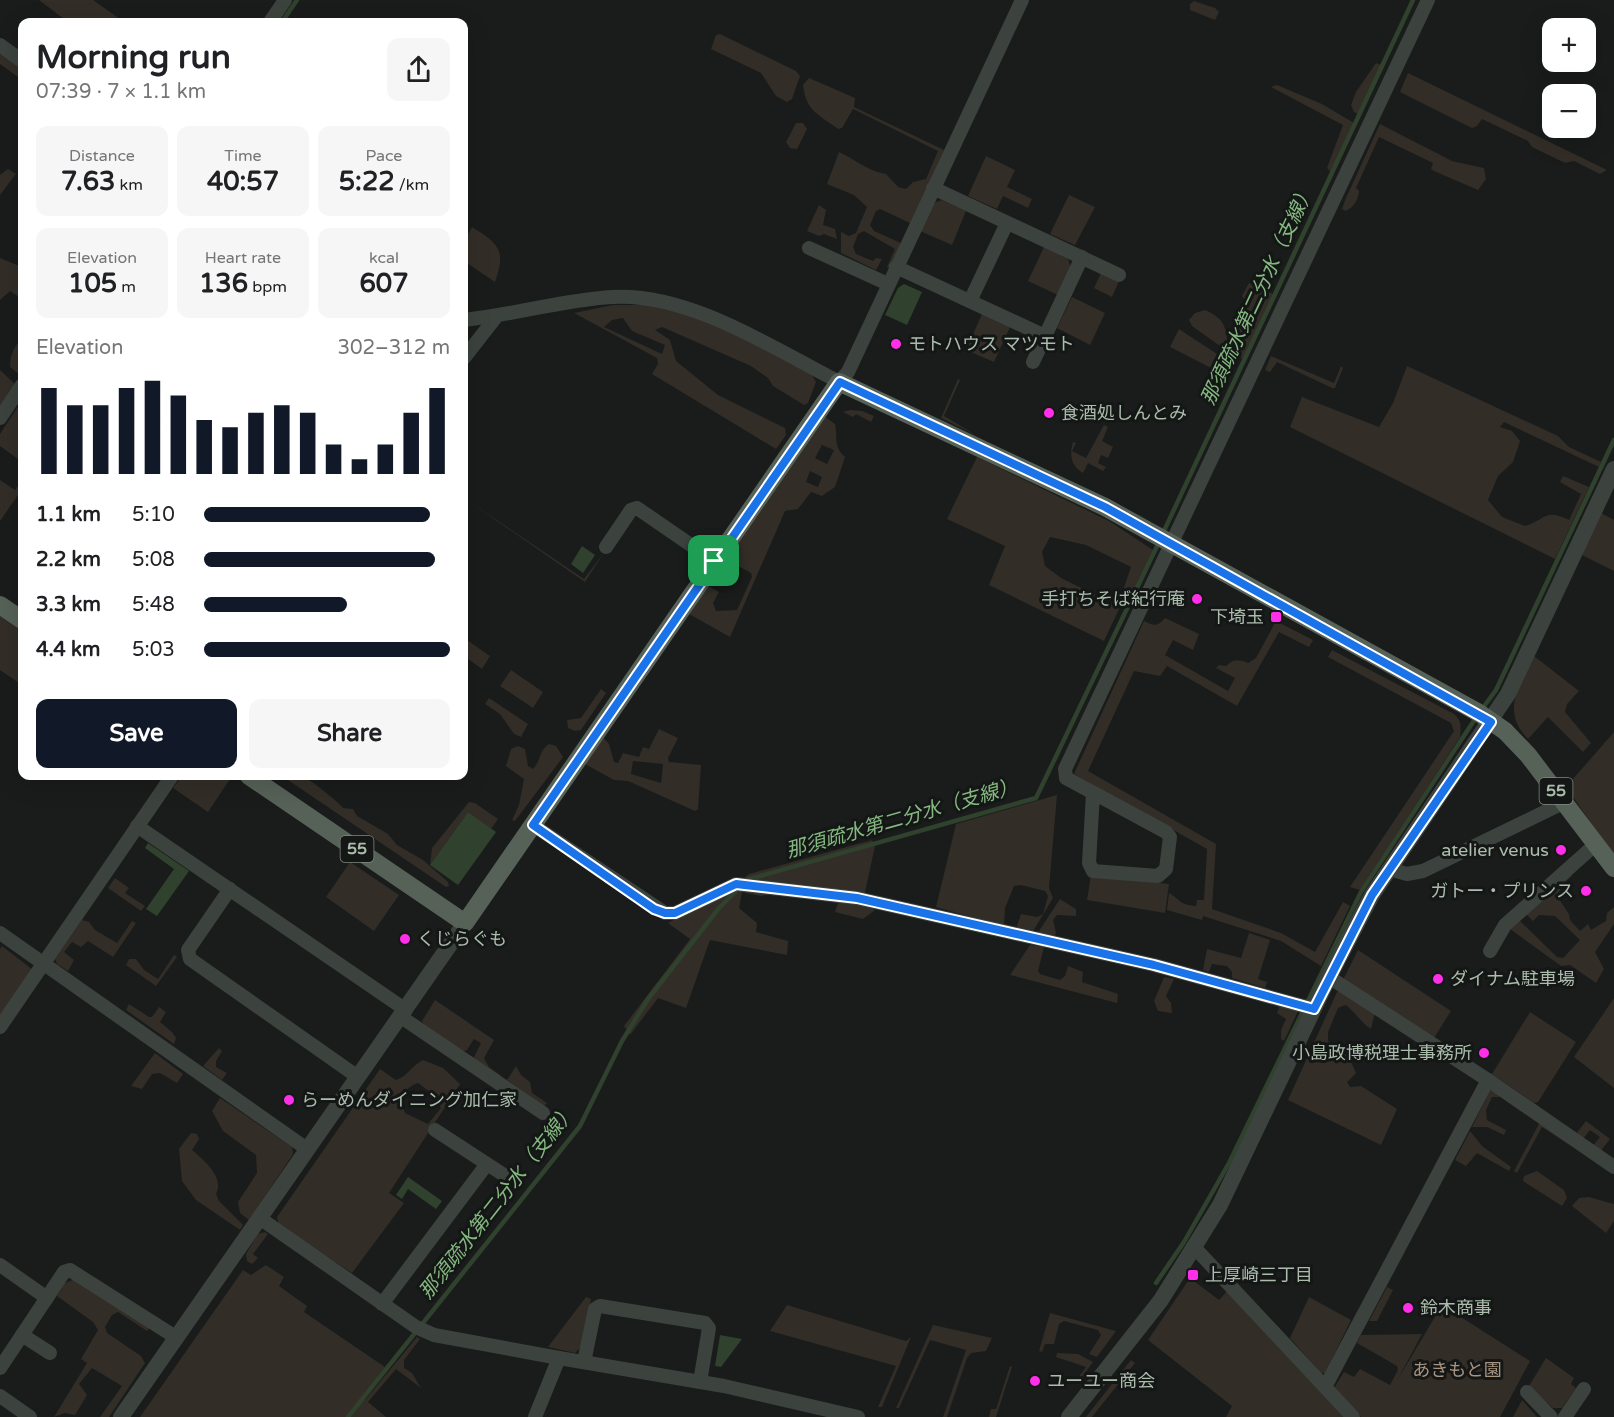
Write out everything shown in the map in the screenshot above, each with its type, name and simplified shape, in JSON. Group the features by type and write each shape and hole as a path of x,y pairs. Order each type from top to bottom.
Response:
{"main road":[{"name":"55","path":"840,382 1105,507 1491,722 1516,742 1565,802 1614,868"},
{"path":"465,923 840,382"},
{"path":"0,605 18,617"},
{"name":"55","path":"255,780 465,923"}],"street":[{"path":"273,18 285,0"},
{"path":"468,320 612,297 645,297 703,313 840,382 848,372 1022,0"},
{"path":"1093,793 1089,863 1092,871 1158,876 1166,869 1170,837 1166,832 1066,778 1065,769 1428,0"},
{"path":"0,45 18,58"},
{"path":"933,188 1119,275"},
{"path":"970,301 1006,223"},
{"path":"809,248 888,284"},
{"path":"1033,362 1082,257"},
{"path":"896,267 1045,336"},
{"path":"468,353 496,317"},
{"path":"0,418 18,391"},
{"path":"1069,1417 1138,1330 1194,1247 1245,1157 1329,977 1360,917 1389,869 1508,694 1614,470"},
{"path":"606,547 631,510 638,508 714,561"},
{"path":"0,1027 169,780"},
{"path":"1389,869 1407,874 1423,871 1565,802"},
{"path":"533,825 654,909 665,913 675,913 736,884 857,898 1154,965 1314,1009"},
{"path":"138,826 543,1113"},
{"path":"1490,951 1505,925 1596,844"},
{"path":"230,890 188,950 190,959 358,1077"},
{"path":"121,1417 465,923"},
{"path":"0,933 307,1149"},
{"path":"1329,977 1488,1080 1614,1167"},
{"path":"1325,1388 1488,1080"},
{"path":"435,1130 504,1175"},
{"path":"382,1304 487,1164"},
{"path":"261,1219 416,1327 434,1335 700,1382 858,1417"},
{"path":"1194,1247 1353,1417"},
{"path":"0,1265 47,1298"},
{"path":"0,1368 64,1272 70,1270 177,1338"},
{"path":"584,1362 595,1309 600,1306 705,1323 709,1328 700,1382"},
{"path":"22,1335 50,1353"},
{"path":"535,1417 559,1358"},
{"path":"1565,1417 1584,1389"},
{"path":"1527,1392 1551,1417"},
{"path":"0,1396 30,1417"}],"green space":[{"path":"39,0 93,0 118,18 63,18"},
{"path":"1194,1 1215,8 1219,12 1215,20 1190,10 1190,4"},
{"path":"720,34 796,71 800,76 792,99 787,102 776,96 761,73 711,49 716,35"},
{"path":"0,52 18,65 18,77 0,64"},
{"path":"1376,63 1381,65 1358,114 1354,112 1351,105 1356,92"},
{"path":"1408,73 1607,170 1600,174 1574,161 1565,163 1532,147 1528,141 1482,119 1477,126 1472,128 1400,92"},
{"path":"809,78 855,98 854,107 944,150 912,224 880,209 876,211 870,225 874,231 901,243 890,269 887,267 895,249 864,231 858,234 853,247 856,254 873,261 876,258 882,259 876,270 841,253 841,232 849,236 856,233 867,207 854,195 827,184 839,152 868,168 886,174 898,187 906,189 913,182 926,179 938,151 853,109 842,128 838,129 814,111 807,101 803,85"},
{"path":"1277,85 1322,104 1354,123 1331,172 1327,168 1343,125 1271,87"},
{"path":"796,123 803,123 807,129 797,149 790,148 786,142"},
{"path":"1380,124 1452,161 1484,168 1486,179 1478,190 1434,171 1431,169 1433,163 1379,137 1356,188 1359,191 1357,200 1346,211 1342,209"},
{"path":"986,156 1015,170 1007,187 1032,199 1028,208 1003,196 997,209 968,196"},
{"path":"8,169 16,174 0,195 0,175"},
{"path":"1069,195 1095,207 1075,245 1050,234"},
{"path":"942,200 966,211 952,245 920,231 931,204"},
{"path":"819,205 826,210 823,225 835,229 837,239 807,231"},
{"path":"472,227 489,238 498,249 500,263 495,282 468,264 468,234"},
{"path":"1044,247 1068,259 1071,268 1058,295 1028,281"},
{"path":"0,258 18,265 18,296 10,291 0,300"},
{"path":"1101,273 1119,281 1112,297 1094,288"},
{"path":"1249,283 1273,294 1243,359 1233,353 1235,324 1246,302 1242,296"},
{"path":"1072,297 1105,313 1090,345 1057,328"},
{"path":"613,305 660,305 709,321 811,373 816,382 808,403 804,405 773,386 768,378 751,366 662,327 655,330 670,340 676,361 718,395 785,428 786,435 776,449 652,374 658,364 657,358 574,313","holes":["623,318 632,331 665,345 662,354 604,327 612,320"]},
{"path":"1205,310 1215,315 1224,325 1227,340 1220,346 1192,326 1189,320 1195,313"},
{"path":"982,314 1010,327 994,362 966,350"},
{"path":"1179,329 1220,356 1222,360 1217,371 1170,347"},
{"path":"18,343 18,373 10,367"},
{"path":"1271,356 1334,383 1341,366 1343,368 1335,388 1332,388 1277,362 1270,372 1265,370"},
{"path":"1407,366 1558,436 1569,447 1601,462 1599,467 1504,422 1500,427 1512,431 1520,441 1513,462 1498,476 1488,500 1502,517 1525,526 1550,515 1569,520 1581,494 1560,482 1563,476 1589,487 1555,559 1290,427 1302,397 1379,427 1393,403"},
{"path":"0,370 15,384 0,406"},
{"path":"958,379 960,380 944,416 976,435 941,418"},
{"path":"18,407 18,459 0,446 0,434"},
{"path":"862,411 874,416 871,422 856,414 853,417 843,412"},
{"path":"824,416 835,424 837,446 845,457 835,487 822,496 811,492 798,509 785,511 730,637 689,614 708,586 719,592 713,603 716,611 737,610 752,577 751,573 727,560","holes":["822,445 834,450 827,464 815,458","810,471 822,477 818,487 806,482"]},
{"path":"1104,425 1108,427 1102,441 1113,447 1108,458 1101,455 1098,463 1106,467 1103,471 1088,463 1083,473 1072,460 1071,451 1073,442 1076,443 1072,451 1086,458"},
{"path":"977,457 1109,521 1156,552 1132,603 1124,602 1121,596 1131,567 1086,545 1050,537 1042,552 1045,566 1061,578 1120,607 1104,641 989,585 1005,546 947,519"},
{"path":"0,480 15,490 18,486 18,495 0,521"},
{"path":"468,501 584,579 603,554 585,582"},
{"path":"1601,513 1614,520 1614,571 1580,554"},
{"path":"0,616 18,628 18,682 0,670"},
{"path":"1165,618 1199,634 1193,650 1173,640 1165,655 1228,691 1235,678 1216,668 1219,665 1226,666 1236,660 1248,663 1256,658 1276,621 1313,640 1309,647 1279,632 1237,706 1167,666 1160,676 1134,671 1088,771 1216,844 1212,909 1281,933 1315,952 1343,902 1350,906 1321,966 1281,941 1203,916 1202,920 1167,910 1169,893 1190,905 1196,906 1197,900 1204,900 1207,849 1074,774 1144,621 1155,625"},
{"path":"468,641 490,656 482,669 468,659"},
{"path":"1332,650 1454,714 1460,724 1460,737 1360,890 1350,887 1454,731 1451,723 1328,657"},
{"path":"1534,656 1579,691 1567,704 1565,712 1591,743 1583,752 1548,717 1528,739 1520,728 1515,718 1515,698"},
{"path":"511,670 543,692 533,708 500,686"},
{"path":"601,689 606,693 581,730 575,731 568,728 567,720 581,718"},
{"path":"489,698 528,724 521,737 514,734 500,714 485,704"},
{"path":"659,729 678,738 668,758 669,762 701,765 698,809 695,811 628,781 614,780 585,764 602,736 609,744 614,762 618,763 623,753 639,757 643,747 649,749","holes":["633,761 663,764 661,783 631,774"]},
{"path":"1614,732 1614,856 1566,787"},
{"path":"549,744 556,746 563,757 515,821 512,820 519,805 524,779 506,766 511,749 518,746 525,749 528,766 533,769 543,749"},
{"path":"179,780 229,780 208,812 173,788"},
{"path":"288,780 309,780 343,808 353,809 357,816 388,834 397,845 423,860 448,882 449,886 446,887"},
{"path":"1057,795 1049,888 1053,898 1032,933 1016,929 1021,914 1037,917 1043,914 1048,896 1045,891 1021,885 1014,886 1005,908 1004,926 936,907 956,824"},
{"path":"469,802 475,803 498,819 491,829 468,812 430,865 432,848"},
{"path":"872,840 875,846 864,897 798,889 761,896 742,892 739,908 757,923 756,932 788,941 787,955 710,940 686,1008 658,998 630,1035 624,1026 690,939 668,923 730,889 749,874"},
{"path":"350,862 399,895 374,931 326,897"},
{"path":"1570,874 1572,876 1563,884 1557,896 1569,914 1570,920 1580,931 1588,924 1591,930 1606,921 1607,913 1614,907 1614,924 1595,952 1604,969 1596,983 1570,965 1561,966 1510,929 1519,920 1557,957 1563,958 1580,940 1555,916 1539,915 1533,921 1526,914"},
{"path":"1091,875 1169,884 1165,913 1087,900"},
{"path":"115,878 129,888 125,893 145,906 141,911 108,888"},
{"path":"1060,899 1076,909 1076,916 1057,915 1053,920 1056,933 1054,937 1037,934"},
{"path":"848,901 872,906 875,910 863,919 835,912 838,903"},
{"path":"82,920 89,922 95,930 117,943 132,921 136,923 113,957 88,941 81,947 72,942 64,952 74,960 68,971 57,964 55,959"},
{"path":"1249,933 1270,940 1258,979 1267,982 1265,988 1232,978 1232,972 1227,966 1212,964 1209,972 1203,970 1207,949 1241,958"},
{"path":"1030,945 1044,947 1038,971 1040,974 1060,980 1065,976 1068,966 1083,972 1082,982 1118,994 1117,1003 1010,975"},
{"path":"2,946 33,970 0,1017 0,949"},
{"path":"1358,950 1451,1011 1434,1038 1343,980"},
{"path":"174,955 177,957 156,986 126,965 129,959 136,959 144,970 158,979"},
{"path":"1164,977 1174,979 1166,996 1171,1003 1172,1013 1158,1011 1154,1001"},
{"path":"1343,990 1375,1012 1371,1029 1346,1005 1338,1008 1328,1032 1328,1041 1349,1057 1356,1073 1347,1082 1350,1087 1361,1086 1397,1109 1381,1145 1288,1100 1337,992"},
{"path":"1614,998 1614,1088 1574,1057"},
{"path":"435,1000 494,1040 484,1058 489,1067 500,1075 499,1077 473,1059 481,1043 474,1039 467,1050 462,1052 424,1025 422,1021"},
{"path":"129,1004 149,1017 152,1017 159,1007 166,1012 160,1022 176,1038 174,1044 126,1010"},
{"path":"1280,1006 1298,1011 1284,1041 1281,1039 1281,1030 1286,1019 1277,1013"},
{"path":"1530,1012 1576,1042 1538,1102 1534,1103 1492,1074"},
{"path":"219,1048 222,1051 216,1061 216,1067 227,1073 222,1080 203,1066"},
{"path":"155,1053 183,1074 177,1083 160,1073 152,1074 142,1089 131,1086"},
{"path":"423,1060 443,1068 460,1084 389,1193 404,1203 352,1273 279,1225 277,1217 380,1069 396,1080","holes":["418,1083 434,1095 441,1108 428,1124 405,1113 402,1103 404,1095 413,1085"]},
{"path":"516,1066 521,1075 530,1082 532,1093 547,1103 544,1106 507,1080"},
{"path":"1497,1090 1501,1093 1499,1097 1492,1097 1486,1110 1487,1120 1506,1130 1504,1135 1487,1127 1472,1127 1490,1091"},
{"path":"220,1098 292,1147 293,1154 249,1220 240,1213 238,1202 257,1173 256,1155 223,1131 212,1111"},
{"path":"1541,1120 1595,1158 1594,1161 1542,1127 1517,1173 1514,1171"},
{"path":"1586,1121 1610,1139 1599,1153 1592,1147 1600,1137 1590,1130 1583,1139 1576,1134"},
{"path":"1470,1131 1482,1146 1511,1167 1509,1171 1477,1153 1466,1166 1455,1160"},
{"path":"191,1133 197,1134 199,1139 192,1150 216,1176 218,1188 216,1194 219,1201 243,1225 240,1230 196,1200 182,1181 179,1149"},
{"path":"1537,1171 1564,1190 1567,1198 1562,1206 1523,1181 1524,1176"},
{"path":"1589,1197 1614,1204 1614,1221 1606,1233 1572,1206 1579,1198"},
{"path":"265,1232 268,1234 253,1254 258,1258 252,1264 247,1261 246,1254 258,1234"},
{"path":"266,1265 284,1277 279,1286 307,1306 304,1312 385,1367 362,1398 365,1400 417,1337 420,1339 404,1360 404,1368 412,1373 421,1388 396,1369 368,1402 386,1417 140,1417 243,1270 251,1275"},
{"path":"1190,1278 1219,1300 1228,1290 1349,1417 1226,1417 1232,1406 1148,1340"},
{"path":"75,1279 150,1327 147,1331 118,1312 112,1315 105,1327 107,1333 141,1356 145,1363 109,1417 100,1417 122,1386 92,1368 79,1384 87,1395 75,1415 65,1413 54,1417 87,1363 81,1359 98,1330 93,1322 57,1296 65,1283"},
{"path":"1387,1287 1393,1290 1377,1321 1369,1321"},
{"path":"586,1297 591,1299 582,1346 575,1353 548,1347"},
{"path":"1309,1297 1351,1320 1325,1373 1321,1373 1290,1338"},
{"path":"787,1305 906,1341 911,1337 882,1407 878,1407 896,1366 770,1331"},
{"name":"あきもと園","path":"1442,1305 1530,1361 1500,1417 1361,1417 1334,1388 1344,1372 1354,1377 1360,1369 1390,1385 1398,1370 1397,1366 1357,1343 1361,1335 1422,1334 1398,1379"},
{"path":"1050,1313 1116,1331 1097,1357 1089,1354 1101,1335 1098,1330 1064,1321 1059,1324 1054,1344 1045,1344 1042,1352 1039,1351"},
{"path":"933,1325 992,1338 986,1351 971,1353 967,1358 947,1417 943,1417 966,1350 930,1340 899,1408 896,1408"},
{"path":"1057,1353 1078,1354 1093,1362 1079,1381 1077,1379 1086,1367 1056,1357"},
{"path":"1546,1358 1574,1378 1571,1384 1576,1388 1562,1408 1553,1408 1529,1386"},
{"path":"1131,1360 1135,1363 1092,1417 1086,1417"},
{"path":"1010,1366 1012,1367 996,1417 989,1417 991,1409 996,1409"},
{"path":"1522,1400 1537,1417 1513,1417"}],"shaded area":[{"path":"904,284 922,292 907,325 885,315 898,288"},
{"path":"582,546 595,555 583,573 571,564"},
{"path":"468,812 496,832 458,885 430,865"},
{"path":"148,843 189,871 157,916 146,909 174,869 145,848"},
{"path":"408,1177 442,1201 436,1209 408,1189 402,1199 396,1195"},
{"path":"720,1335 742,1339 721,1367 715,1366"}],"waterway":[{"path":"285,18 297,0"},
{"name":"那須疏水第二分水（支線）","path":"1163,533 1413,0"},
{"name":"那須疏水第二分水（支線）","path":"1482,709 1496,690 1614,440"},
{"name":"那須疏水第二分水（支線）","path":"746,880 1036,798 1160,540"},
{"name":"那須疏水第二分水（支線）","path":"1156,1283 1184,1242 1229,1163 1361,892 1477,716"},
{"name":"那須疏水第二分水（支線）","path":"348,1417 580,1126 622,1041 648,999 719,908 738,889"}],"place":[{"name":"モトハウス マツモト","path":"896,344"},
{"name":"食酒処しんとみ","path":"1049,413"},
{"name":"手打ちそば紀行庵","path":"1197,599"},
{"name":"下埼玉","path":"1276,617"},
{"name":"atelier venus","path":"1561,850"},
{"name":"ガトー・プリンス","path":"1586,891"},
{"name":"くじらぐも","path":"405,939"},
{"name":"ダイナム駐車場","path":"1438,979"},
{"name":"小島政博税理士事務所","path":"1484,1053"},
{"name":"らーめんダイニング加仁家","path":"289,1100"},
{"name":"上厚崎三丁目","path":"1193,1275"},
{"name":"鈴木商事","path":"1408,1308"},
{"name":"ユーユー商会","path":"1035,1381"}],"route":[{"path":"840,382 1105,507 1170,545 1467,706 1491,722 1372,895 1314,1009 1154,965 857,898 736,884 675,913 665,913 654,909 533,825 714,561 840,382"}]}
